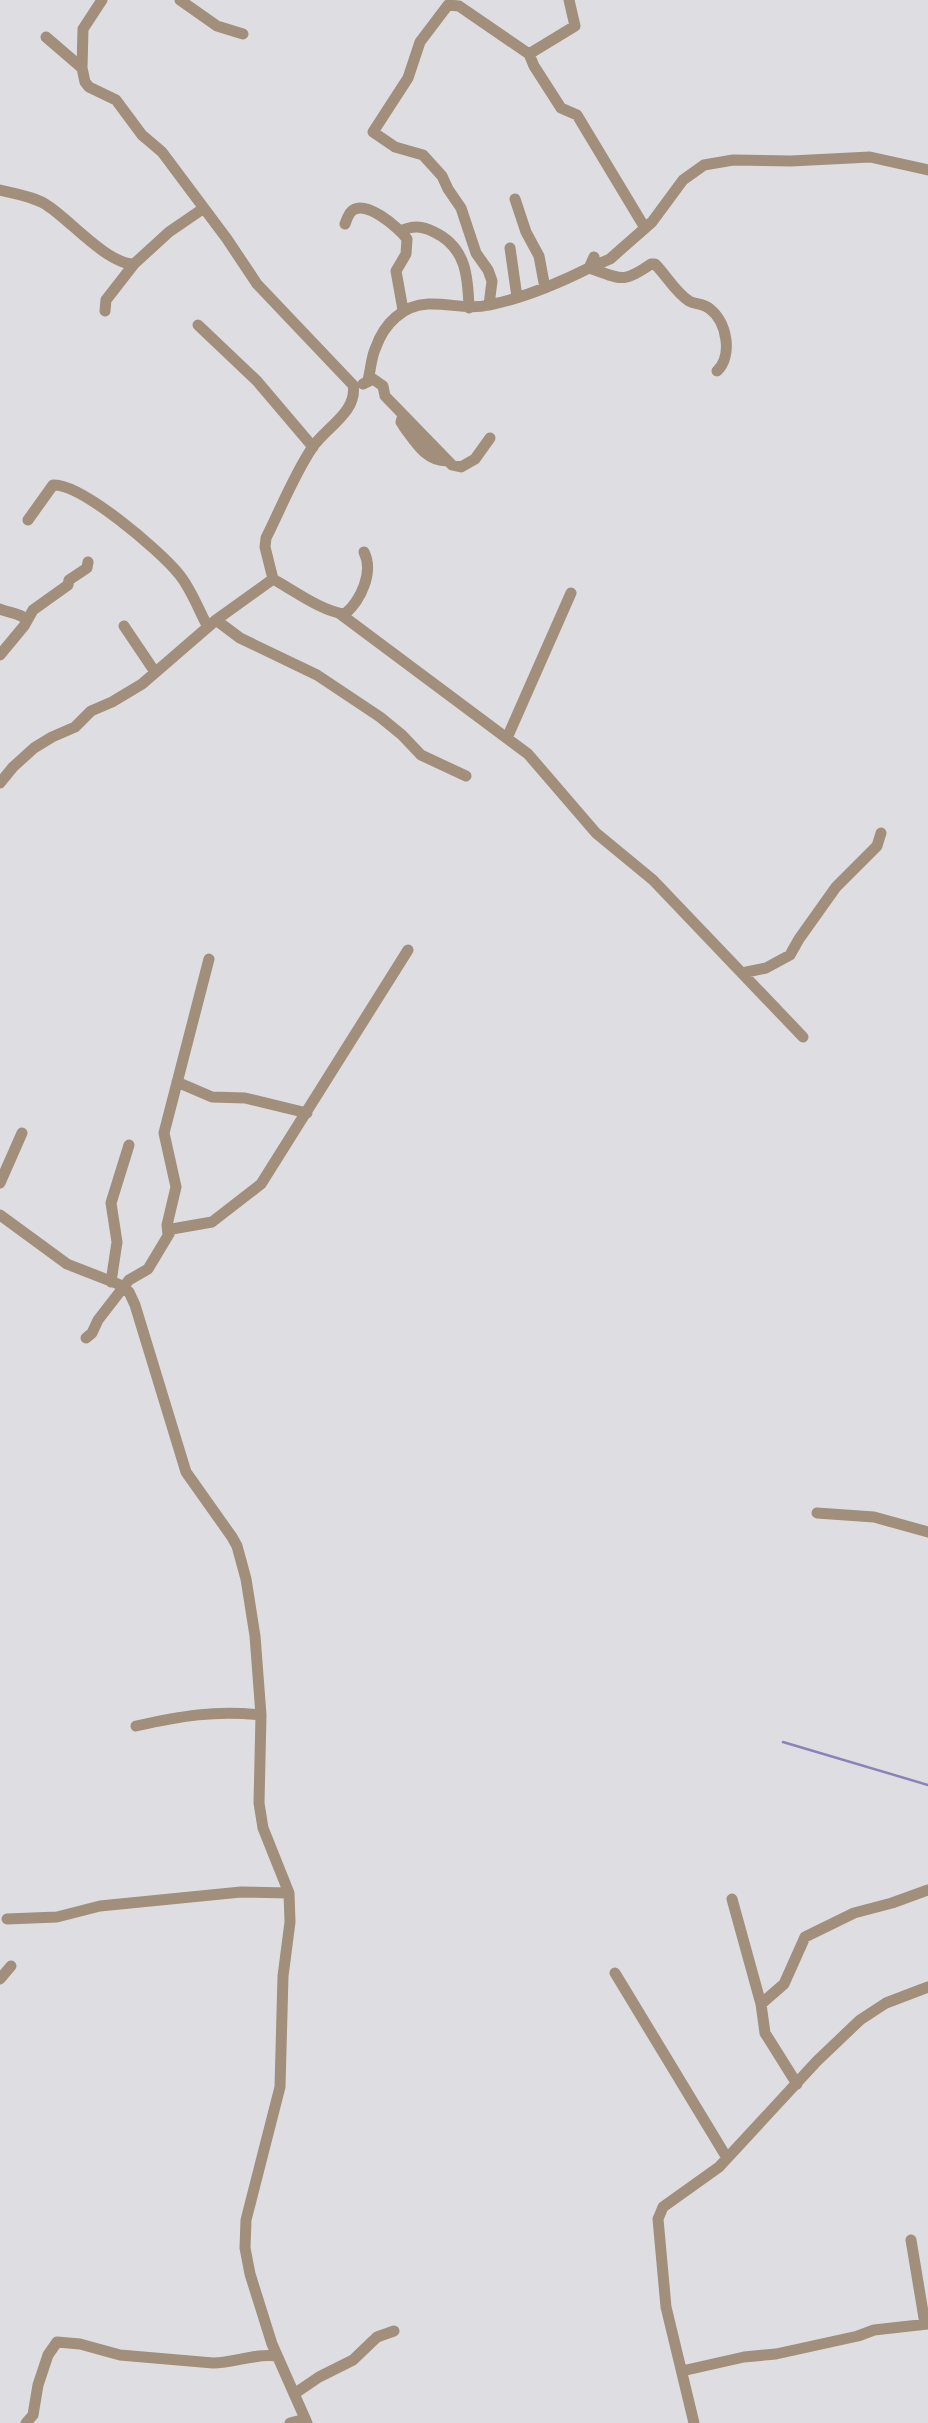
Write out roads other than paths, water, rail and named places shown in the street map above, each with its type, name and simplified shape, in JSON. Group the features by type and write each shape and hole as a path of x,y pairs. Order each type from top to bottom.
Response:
{"street":[{"path":"102,0 83,29 82,68 88,87 116,100 142,135 162,152 257,284 352,385 354,391 351,405 313,447 266,538 265,547 274,579 339,613 528,754 596,833 653,880 803,1037"},
{"path":"529,54 575,26 569,0"},
{"path":"189,2 217,26 243,34"},
{"path":"489,305 492,281 488,270 476,253 460,208 442,176 423,155 395,147 373,132 408,78 420,42 448,5 459,6 529,54 534,66 561,108 577,115 645,228"},
{"path":"46,37 82,68"},
{"path":"368,380 375,347 387,325 403,310 428,304 469,308 489,305 545,288 610,259 652,222 683,180 704,165 733,160 790,161 870,157 928,170"},
{"path":"0,190 47,205 89,241 118,258 134,264"},
{"path":"516,199 526,232 539,256 545,288"},
{"path":"105,311 106,300 134,264 169,232 204,208"},
{"path":"345,224 350,213 364,208 371,210 401,231 407,239 406,254 396,272 403,310"},
{"path":"401,231 410,226 424,227 445,237 458,250 466,267 469,308"},
{"path":"510,248 517,296"},
{"path":"589,268 594,258"},
{"path":"589,268 621,278 628,278 655,264 689,301 703,304 712,310 721,326 727,345 723,365 717,371"},
{"path":"198,325 257,381 313,447"},
{"path":"354,391 368,380 373,379 383,386 386,396 404,415 401,418 404,427 428,456 434,460 447,461 462,467 475,460 490,438"},
{"path":"28,520 53,485 61,485 80,492 158,551 179,574 212,623 318,675 380,717 422,755 466,776"},
{"path":"339,613 345,614 360,596 368,572 368,559 364,552"},
{"path":"0,656 24,626 26,619 33,610 86,568 88,562"},
{"path":"0,783 13,767 34,748 52,737 76,727 91,711 112,702 142,684 212,623 274,579"},
{"path":"507,738 571,593"},
{"path":"0,609 9,614 21,615 26,619"},
{"path":"124,626 155,672"},
{"path":"742,973 766,968 790,955 799,939 836,887 877,846 881,833"},
{"path":"86,1338 92,1333 98,1320 129,1280 148,1269 160,1252 172,1229 212,1222 261,1184 408,950"},
{"path":"168,1235 167,1225 176,1188 164,1133 209,959"},
{"path":"177,1082 212,1097 245,1098 307,1113"},
{"path":"0,1183 22,1133"},
{"path":"111,1282 117,1242 112,1203 129,1146"},
{"path":"0,1214 67,1264 111,1282 129,1292 135,1305 156,1380 186,1472 232,1537 246,1579 255,1636 261,1715 259,1803 263,1828 289,1893 290,1922 283,1976 280,2087 246,2220 245,2232 250,2274 277,2356 306,2421 290,2423"},
{"path":"817,1513 874,1517 928,1532"},
{"path":"136,1726 191,1714 234,1712 261,1715"},
{"path":"761,2004 784,1984 805,1937 854,1913 892,1903 928,1890"},
{"path":"7,1919 57,1917 100,1906 222,1894 289,1893"},
{"path":"732,1899 761,2004 766,2033 797,2084"},
{"path":"0,1979 11,1966"},
{"path":"615,1973 727,2158"},
{"path":"694,2423 666,2307 658,2219 663,2207 719,2167 846,2032 872,2010 928,1987"},
{"path":"682,2371 744,2357 776,2354 858,2336 874,2330 926,2324 911,2240"},
{"path":"294,2394 319,2377 352,2360 377,2337 394,2331"},
{"path":"26,2423 33,2415 38,2385 48,2356 57,2342 80,2344 120,2355 213,2363 225,2363 263,2354 277,2356"}],"waterway":[{"path":"783,1742 928,1785"}]}
